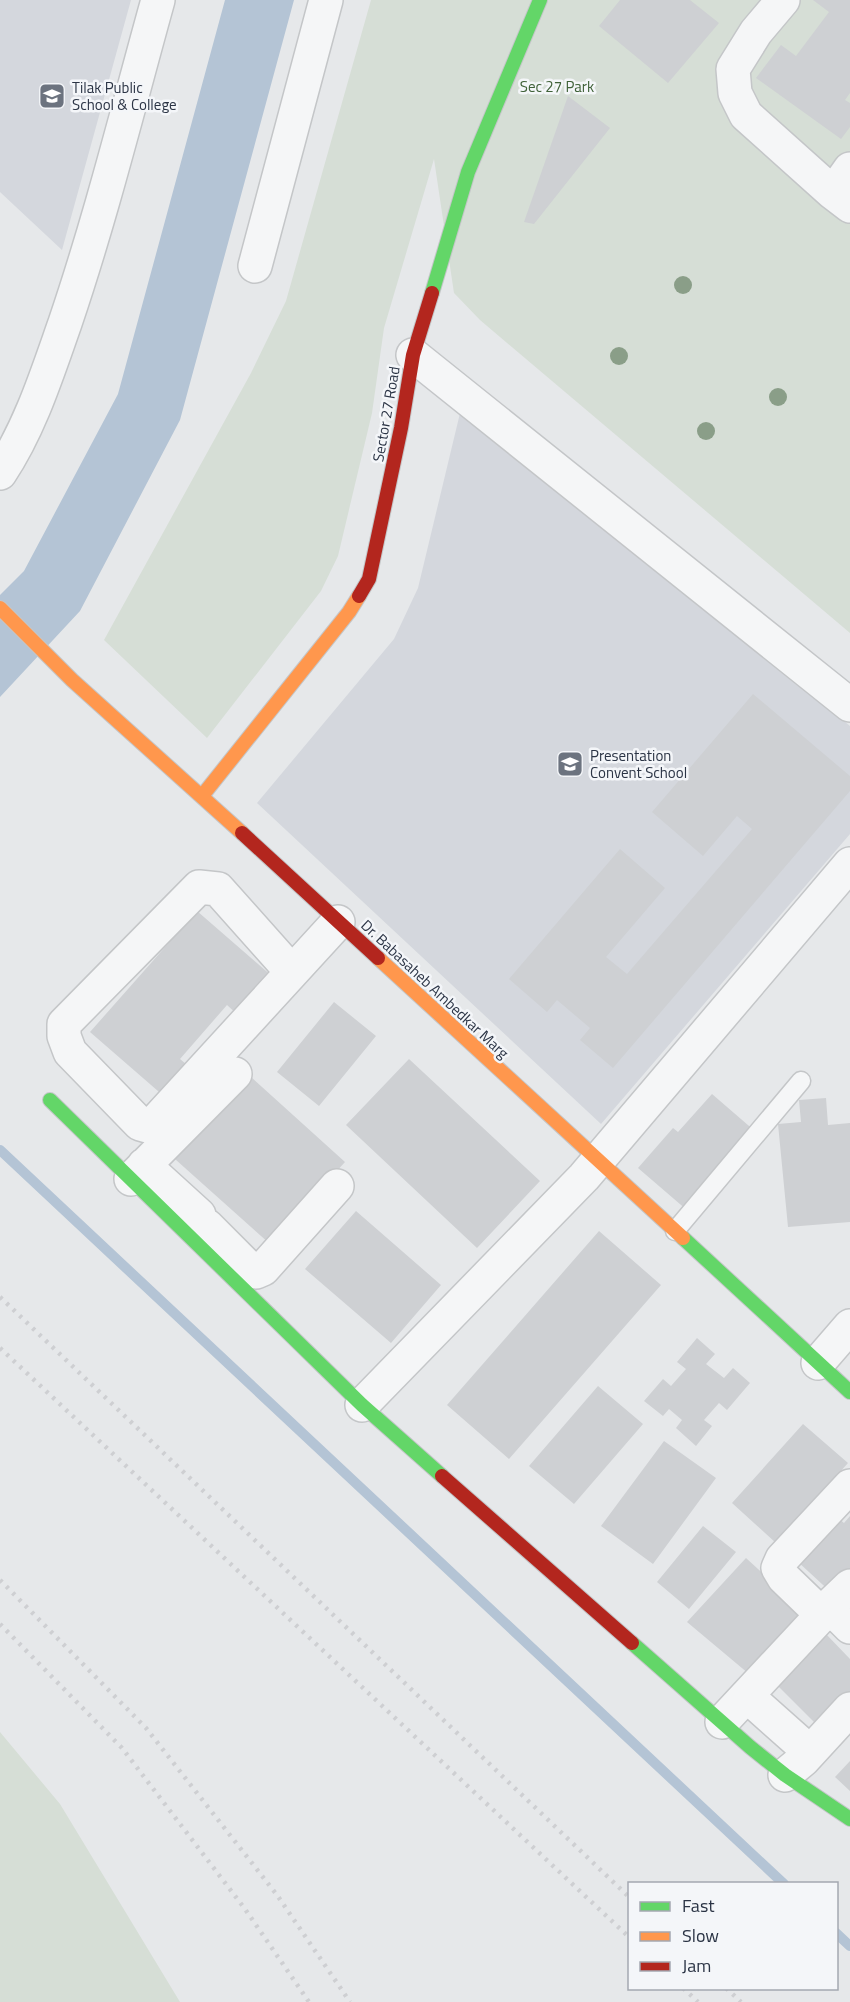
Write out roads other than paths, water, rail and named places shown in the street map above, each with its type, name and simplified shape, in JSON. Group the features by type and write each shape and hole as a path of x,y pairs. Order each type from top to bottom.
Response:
{"street":[{"path":"0,473 16,449 49,368 89,253 158,0"},
{"path":"255,266 326,0"},
{"name":"Sector 27 Road","path":"202,796 349,612 369,579 401,428 413,355 468,172 540,0"},
{"path":"783,0 756,32 733,69 735,93 746,115 844,189"},
{"path":"413,355 850,705"},
{"name":"Dr. Babasaheb Ambedkar Marg","path":"0,608 72,680 202,796 850,1392"},
{"path":"362,1405 598,1161 850,864"},
{"path":"292,972 218,889 199,887 64,1024 64,1036 70,1052 140,1124 147,1126 155,1122 338,922"},
{"path":"138,1172 235,1074"},
{"path":"50,1100 138,1172 165,1198 224,1257 362,1405 750,1747 785,1775 850,1819"},
{"path":"165,1198 203,1220 224,1257 256,1272 263,1269 337,1186"},
{"path":"818,1363 850,1326"},
{"path":"850,1486 782,1559 778,1568 784,1578 813,1606 826,1609 850,1586"},
{"path":"723,1722 819,1618 826,1614 837,1614 850,1627"},
{"path":"747,1696 810,1752"},
{"path":"785,1775 850,1709"},
{"path":"750,1747 775,1721"}],"lane":[{"path":"675,1231 801,1081"}],"water":[{"path":"225,0 294,0 180,420 80,611 0,697 0,595 24,571 118,394"}],"waterway":[{"path":"0,1150 782,1882"},
{"path":"838,1935 850,1946"}],"railway":[{"path":"0,1297 628,1896"},
{"path":"0,1348 628,1936"},
{"path":"0,1580 146,1728 277,1895 350,2002"},
{"path":"0,1624 122,1748 245,1909 309,2002"},
{"path":"685,1990 698,2002"},
{"path":"728,1990 741,2002"}],"place":[{"name":"Tilak Public School & College","path":"52,96"},
{"name":"Presentation Convent School","path":"570,764"}],"park label":[{"name":"Sec 27 Park","path":"557,86"}]}
